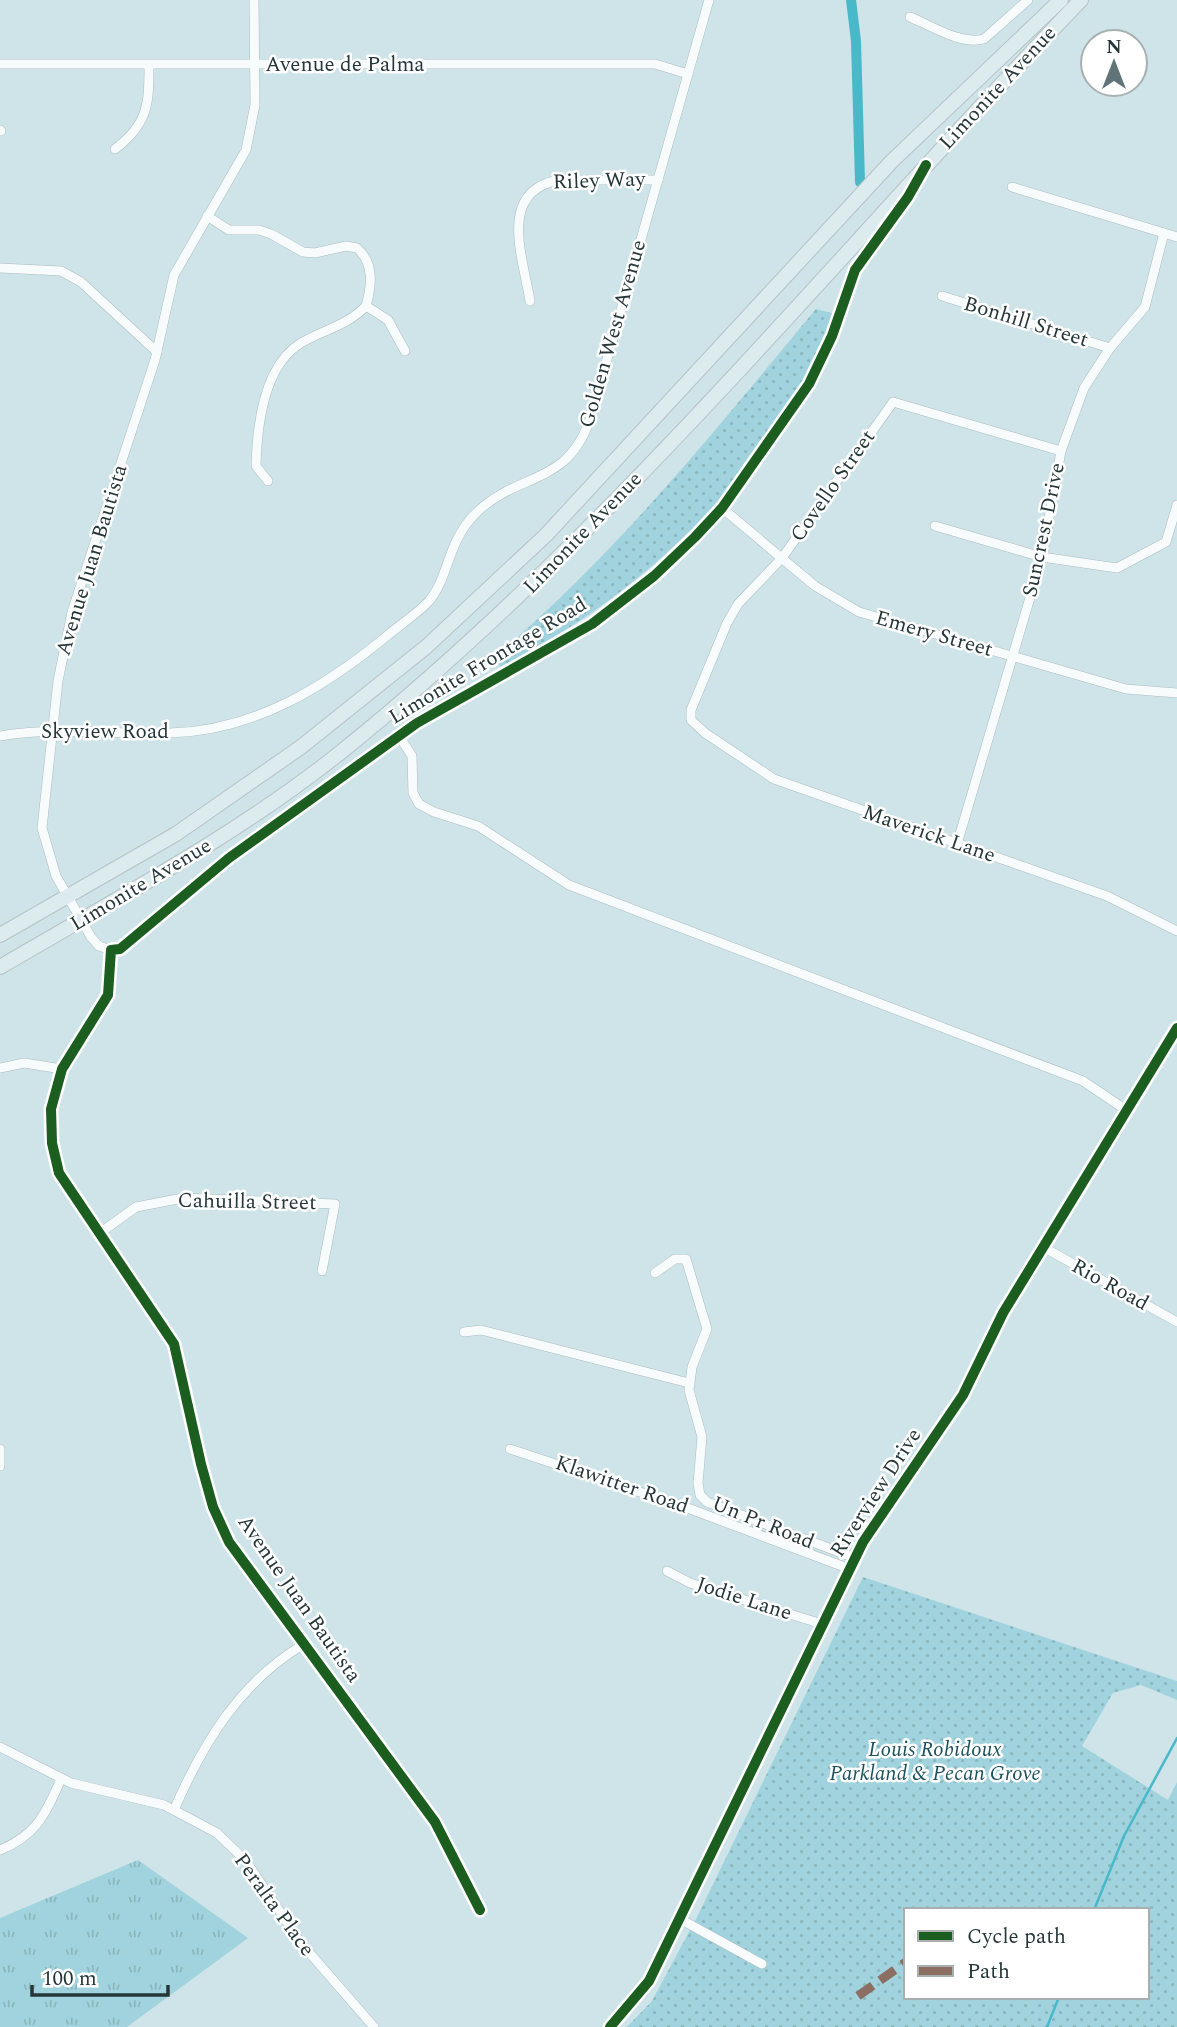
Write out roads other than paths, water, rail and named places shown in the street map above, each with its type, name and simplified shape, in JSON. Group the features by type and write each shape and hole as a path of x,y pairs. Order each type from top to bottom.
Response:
{"main road":[{"name":"Limonite Avenue","path":"0,935 176,834 301,747 436,639 546,535 900,154 1061,0"},
{"name":"Limonite Avenue","path":"0,967 212,842 338,755 490,626 590,528 1081,0"}],"street":[{"name":"Avenue Juan Bautista","path":"254,0 254,120 246,150 174,275 157,352 72,612 62,654 42,828 49,859 68,897 99,946 111,950 108,995 62,1069 51,1109 52,1143 59,1173 174,1344 201,1464 213,1507 229,1542 435,1822 480,1910"},
{"name":"Golden West Avenue","path":"210,729 289,703 352,664 431,599 455,541 475,513 506,490 556,469 578,448 590,419 709,0"},
{"path":"910,17 960,38 976,41 984,39 1028,0"},
{"name":"Avenue de Palma","path":"0,64 655,64 688,74"},
{"path":"115,149 131,137 144,117 149,94 149,65"},
{"name":"Limonite Frontage Road","path":"111,950 120,949 229,858 399,736 451,702 555,647 592,624 654,576 722,508 809,384 832,336 855,270 908,197 926,165"},
{"name":"Riley Way","path":"530,301 519,212 526,194 543,183 559,180 658,180"},
{"path":"1012,187 1177,237"},
{"path":"207,216 229,230 259,230 271,234 303,252 315,253 346,246 357,248 369,263 371,279 366,306 345,322 299,344 284,356 275,372 257,439 256,466 268,481"},
{"name":"Suncrest Drive","path":"957,844 1042,557 1060,451 1084,388 1110,348 1145,307 1164,233"},
{"path":"0,268 61,271 82,282 157,352"},
{"name":"Bonhill Street","path":"942,296 1110,348"},
{"path":"366,306 388,320 396,330 405,351"},
{"name":"Covello Street","path":"691,720 691,710 727,623 738,604 782,558 893,402 1060,451"},
{"path":"935,526 1042,557 1117,568 1166,541 1177,506"},
{"name":"Emery Street","path":"722,508 815,586 859,612 1126,690 1177,693"},
{"name":"Maverick Lane","path":"691,720 705,733 774,779 1107,896 1177,931"},
{"name":"Skyview Road","path":"0,736 52,730 150,734 210,729"},
{"path":"399,736 412,756 413,793 419,804 478,827 569,885 1083,1081 1126,1110"},
{"name":"Riverview Drive","path":"610,2027 649,1981 855,1558 963,1395 1003,1313 1177,1028"},
{"path":"0,1068 24,1063 62,1069"},
{"name":"Cahuilla Street","path":"100,1233 136,1207 183,1198 335,1204 322,1271"},
{"name":"Rio Road","path":"1043,1247 1177,1322"},
{"path":"464,1332 470,1334 481,1330 689,1383 707,1329 691,1284 688,1263 681,1257 655,1273"},
{"name":"Un Pr Road","path":"689,1383 702,1437 698,1483 700,1494 705,1499 855,1558"},
{"path":"0,1449 0,1466"},
{"name":"Klawitter Road","path":"510,1449 699,1512 850,1569"},
{"path":"699,1512 705,1499"},
{"name":"Jodie Lane","path":"667,1571 690,1583 822,1624"},
{"path":"174,1810 208,1741 237,1701 277,1661 304,1644"},
{"name":"Peralta Place","path":"0,1747 61,1779 143,1798 174,1810 217,1833 246,1861 300,1942 374,2027"},
{"path":"0,1850 27,1835 41,1822 61,1779"},
{"path":"680,1919 762,1965"}],"waterway":[{"path":"851,0 856,41 860,182"},
{"path":"1095,1908 1124,1836 1177,1738"},
{"path":"1047,2027 1058,1999"}],"park label":[{"name":"Louis Robidoux Parkland & Pecan Grove","path":"935,1762"}]}
